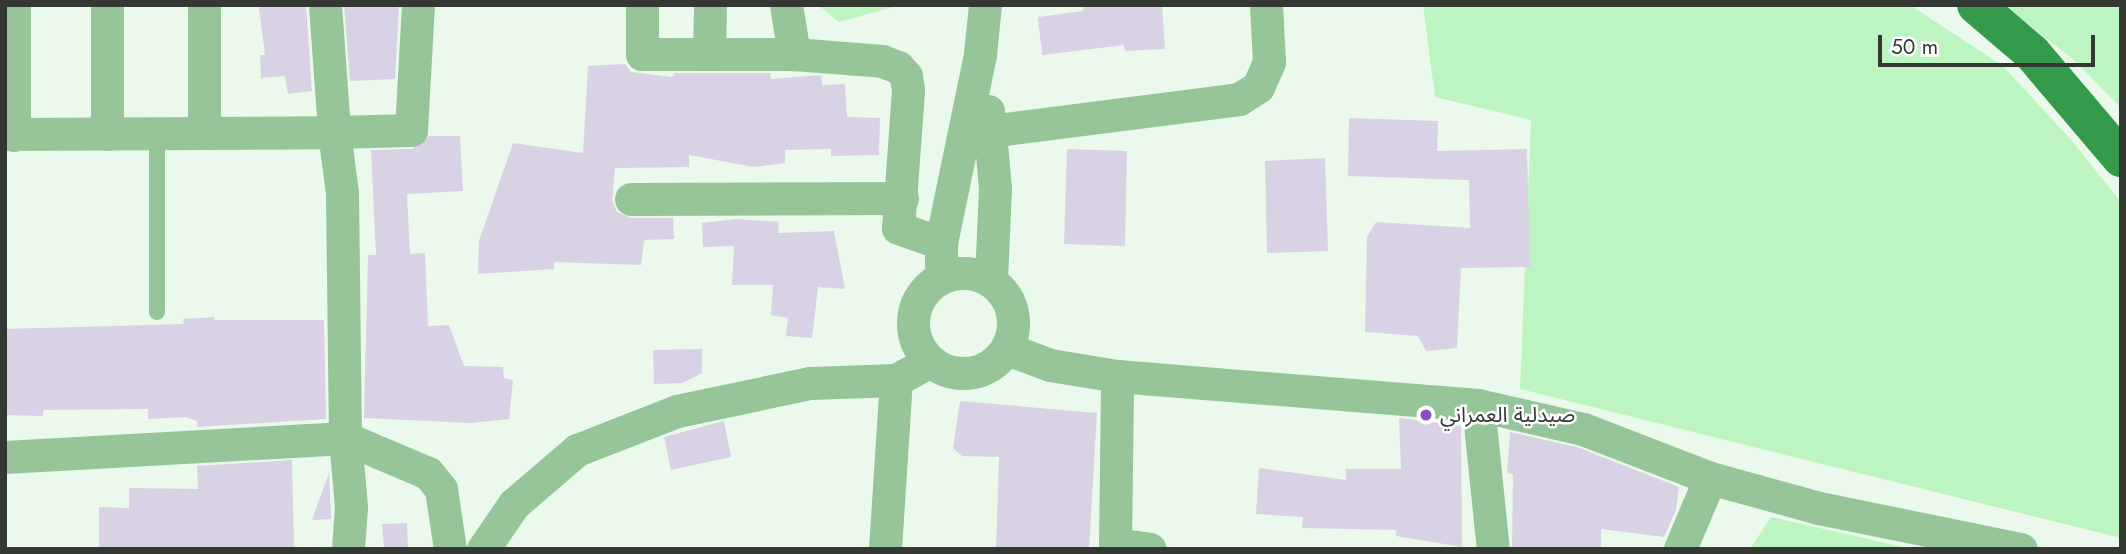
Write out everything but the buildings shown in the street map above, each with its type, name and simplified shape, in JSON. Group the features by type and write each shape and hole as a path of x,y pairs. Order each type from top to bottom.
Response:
{"main road":[{"path":"1976,5 2032,53 2121,158"}],"street":[{"path":"14,5 10,134 411,130 418,5"},
{"path":"107,5 107,134"},
{"path":"204,5 204,133"},
{"path":"325,5 334,132 342,193 345,438 351,507 348,549"},
{"path":"642,5 642,54 794,54 882,61 906,76 902,198 898,228 941,243"},
{"path":"709,54 710,5"},
{"path":"786,5 794,54"},
{"path":"941,277 941,243 980,54 985,5"},
{"path":"990,131 1239,99 1258,87 1269,62 1266,5"},
{"path":"980,54 995,188 991,280"},
{"path":"631,199 902,198"},
{"path":"966,272 991,280 1008,299 1014,324 1007,349 985,369 957,374 930,361 918,346 912,326 920,298 941,277 966,272"},
{"path":"1007,349 1050,365 1117,376 1478,405 1583,429 1710,478 1819,508 2021,549"},
{"path":"483,549 514,504 544,475 577,450 677,411 810,383 896,380 930,361"},
{"path":"1117,376 1115,546 1150,549"},
{"path":"885,549 896,380"},
{"path":"1478,405 1493,549"},
{"path":"5,457 345,438 428,473 441,489 450,549"},
{"path":"1680,549 1710,478"}],"lane":[{"path":"157,134 157,312"}],"green space":[{"path":"818,5 900,5 839,22"},
{"path":"1423,5 1910,5 2003,66 2073,142 2121,202 2121,538 1520,389 1531,120 1435,97"},
{"path":"2003,5 2121,5 2121,108 2073,59"},
{"path":"1771,517 1912,549 1750,549"}],"place":[{"name":"صيدلية العمراني","path":"1426,415"}]}
